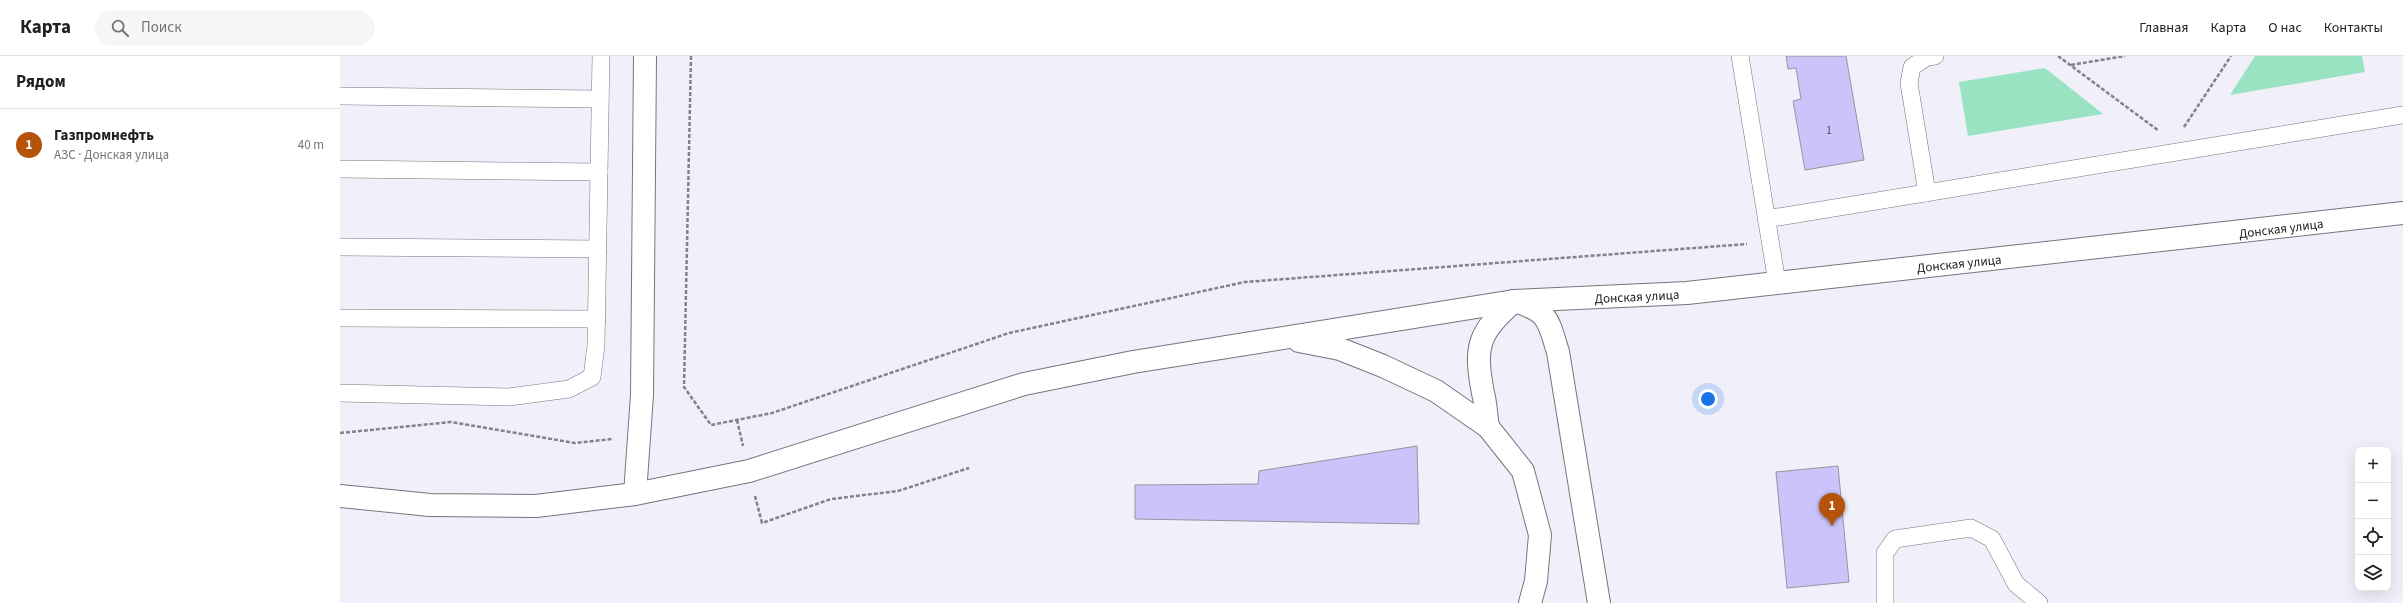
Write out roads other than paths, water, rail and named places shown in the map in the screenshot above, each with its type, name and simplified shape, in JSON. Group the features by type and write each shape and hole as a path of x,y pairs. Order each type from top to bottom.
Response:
{"street":[{"path":"635,494 642,395 645,56"},
{"name":"Донская улица","path":"340,496 430,504 536,506 635,494 749,471 1024,384 1134,362 1514,302 1687,293 2403,213"},
{"path":"1488,427 1479,371 1479,350 1484,333 1514,302 1535,307 1548,320 1558,352 1599,603"},
{"path":"1286,338 1340,349 1383,366 1436,390 1488,427 1522,472 1540,535 1536,582 1530,603"}],"lane":[{"path":"340,393 509,397 569,389 592,377 596,345 601,56"},
{"path":"1740,56 1776,283"},
{"path":"1927,193 1909,83 1912,67 1927,57 1935,56"},
{"path":"340,96 600,99"},
{"path":"1766,219 2403,115"},
{"path":"340,169 599,172"},
{"path":"340,247 598,249"},
{"path":"340,318 596,319"},
{"path":"1885,603 1885,553 1895,539 1971,528 1992,539 2016,584 2039,603"}],"place":[{"name":"Газпромнефть","path":"1832,526"}]}
